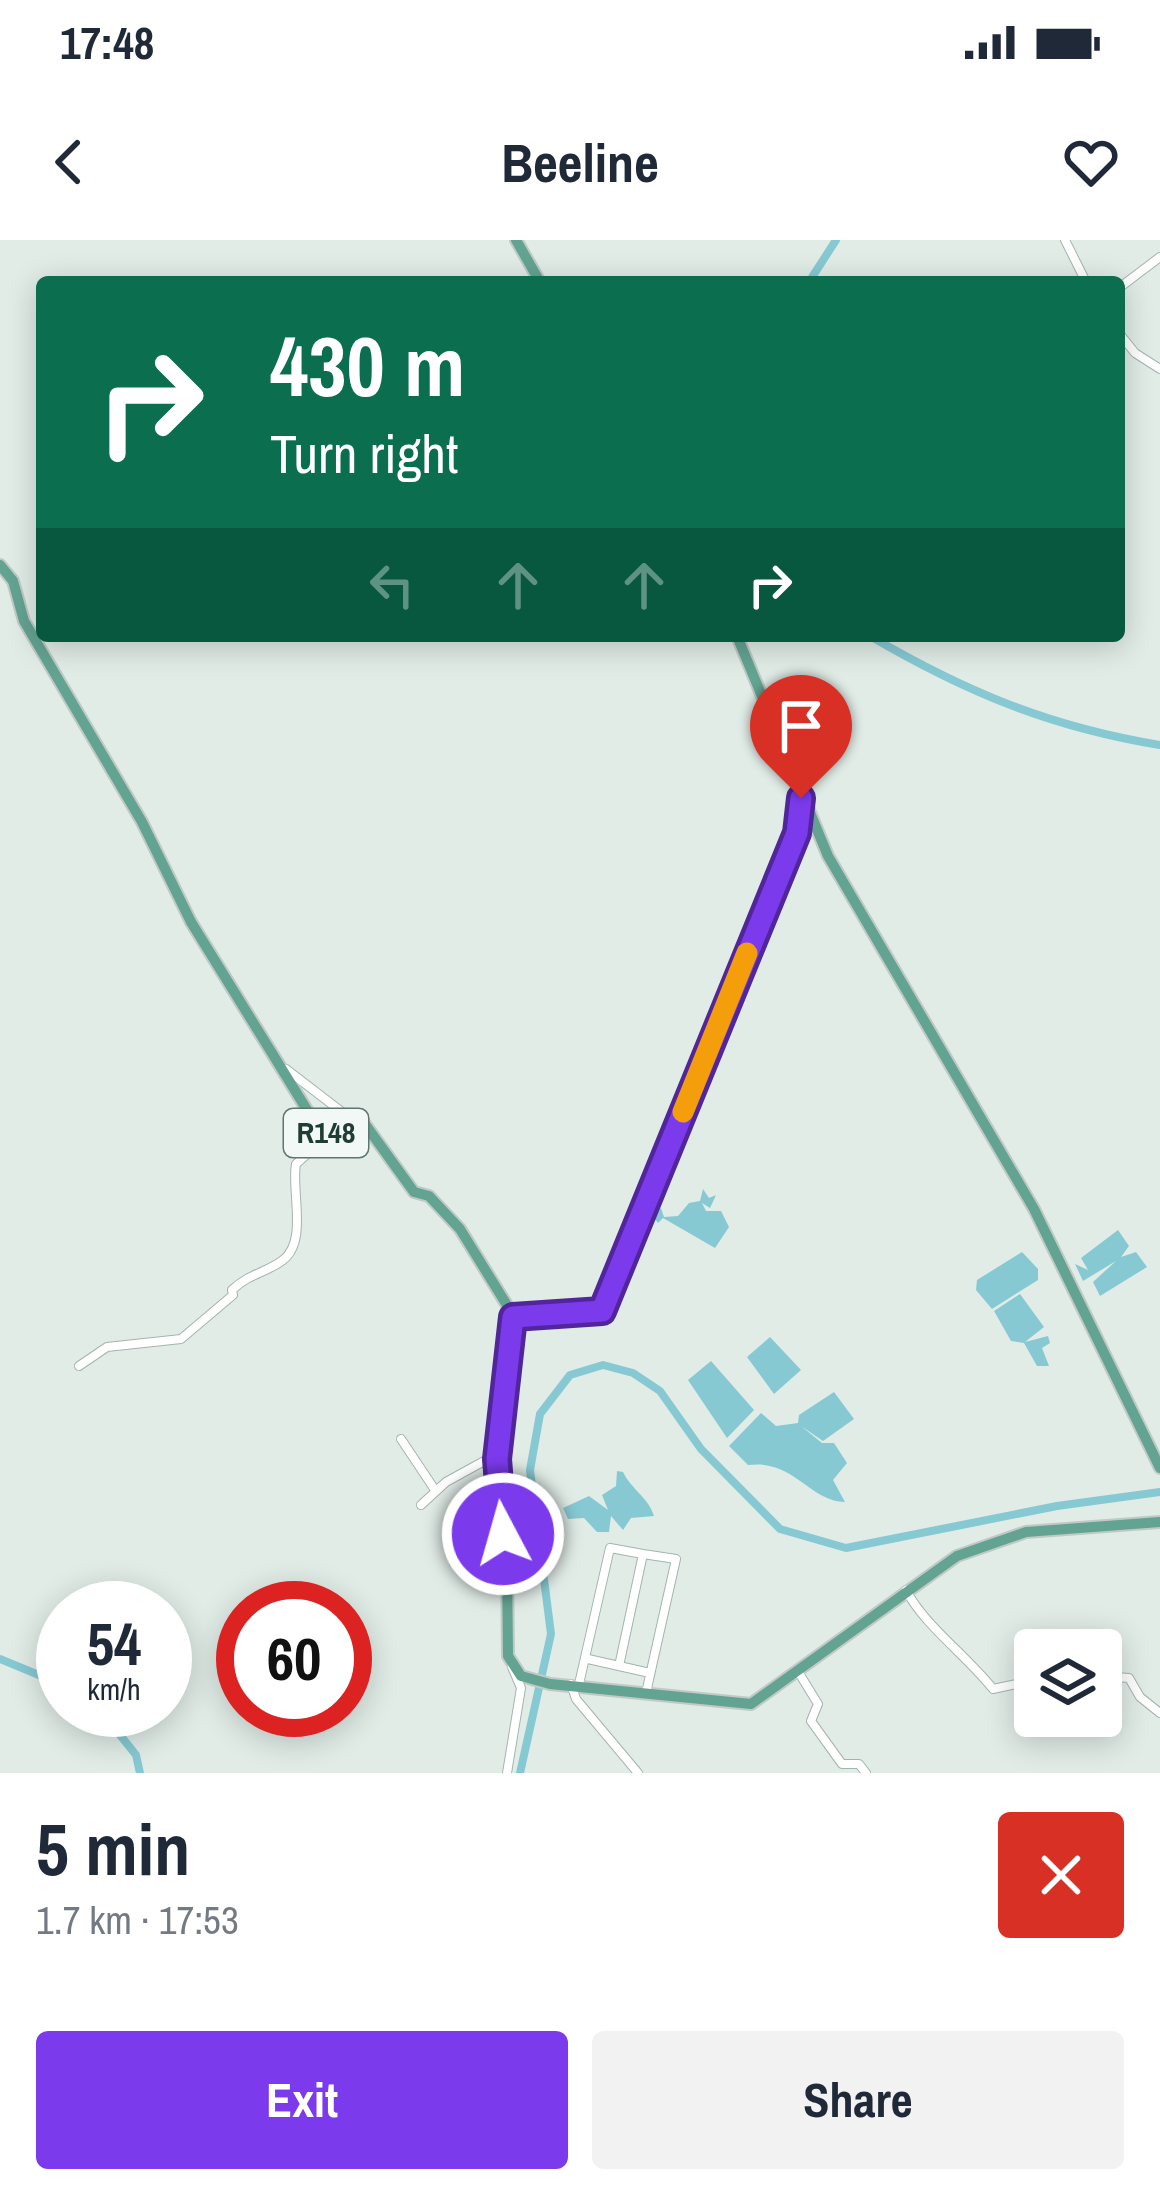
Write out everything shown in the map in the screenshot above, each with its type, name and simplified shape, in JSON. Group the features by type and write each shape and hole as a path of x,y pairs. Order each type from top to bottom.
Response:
{"main road":[{"path":"517,240 537,276"},
{"name":"R148","path":"0,565 13,581 24,621 36,641"},
{"name":"R148","path":"36,642 142,822 191,922 320,1131 333,1131 351,1119 362,1120 414,1192 429,1196 460,1229 513,1317"},
{"path":"739,642 801,798 838,874 1034,1209 1160,1468"},
{"path":"801,798 797,833 602,1311 513,1317 497,1454 512,1666 521,1676 550,1684 751,1704 950,1560 1018,1534 1160,1522"}],"street":[{"path":"1065,240 1083,276"},
{"path":"1125,284 1160,257"},
{"path":"1125,340 1160,369"},
{"path":"279,1064 351,1119"},
{"path":"79,1366 106,1347 182,1339 233,1295 232,1289 246,1276 284,1259 293,1247 296,1163 333,1131"},
{"path":"401,1438 435,1490"},
{"path":"421,1505 435,1490 497,1454"},
{"path":"638,1773 576,1700 575,1684 587,1659 610,1548 676,1559 646,1693"},
{"path":"619,1666 643,1554"},
{"path":"905,1589 917,1611 960,1648 993,1689 1014,1684"},
{"path":"587,1659 650,1673"},
{"path":"507,1773 521,1688 512,1666"},
{"path":"799,1673 818,1704 811,1721 842,1764 859,1764 866,1773"},
{"path":"1122,1678 1129,1678 1140,1697 1160,1713"}],"water":[{"path":"703,1189 709,1198 716,1195 710,1208 702,1203 706,1211 721,1211 729,1227 715,1248 663,1218 658,1223 652,1215 661,1208 664,1217 678,1216 689,1203 700,1201"},
{"path":"1118,1230 1129,1246 1121,1257 1136,1252 1147,1267 1100,1296 1093,1282 1116,1261 1083,1281 1075,1264 1088,1270 1081,1258"},
{"path":"1022,1252 1038,1269 1038,1280 992,1309 976,1290 977,1280"},
{"path":"1020,1294 1044,1327 1025,1342 1048,1336 1050,1343 1042,1348 1049,1366 1037,1366 1024,1343 1011,1341 994,1311"},
{"path":"770,1337 801,1370 774,1394 747,1357"},
{"path":"711,1361 754,1410 727,1438 688,1380"},
{"path":"834,1392 854,1419 823,1441 801,1426 822,1443 834,1443 847,1463 833,1480 845,1502 821,1495 778,1468 748,1465 729,1446 761,1413 776,1426 798,1423 799,1415"},
{"path":"617,1471 623,1472 654,1516 631,1518 623,1530 611,1516 609,1532 597,1532 584,1518 568,1519 563,1508 589,1496 608,1510 602,1495 616,1486"}],"waterway":[{"path":"813,276 836,240"},
{"path":"881,642 1010,705 1082,728 1160,745"},
{"path":"520,1773 551,1634 530,1470 540,1414 570,1375 603,1365 633,1373 660,1391 701,1449 780,1529 846,1548 1057,1506 1160,1492"},
{"path":"0,1659 36,1674"},
{"path":"122,1737 136,1755 140,1773"}],"slow traffic":[{"path":"683,1112 747,953"}],"route":[{"path":"503,1534 497,1459 513,1317 602,1311 797,833 801,798"}]}
